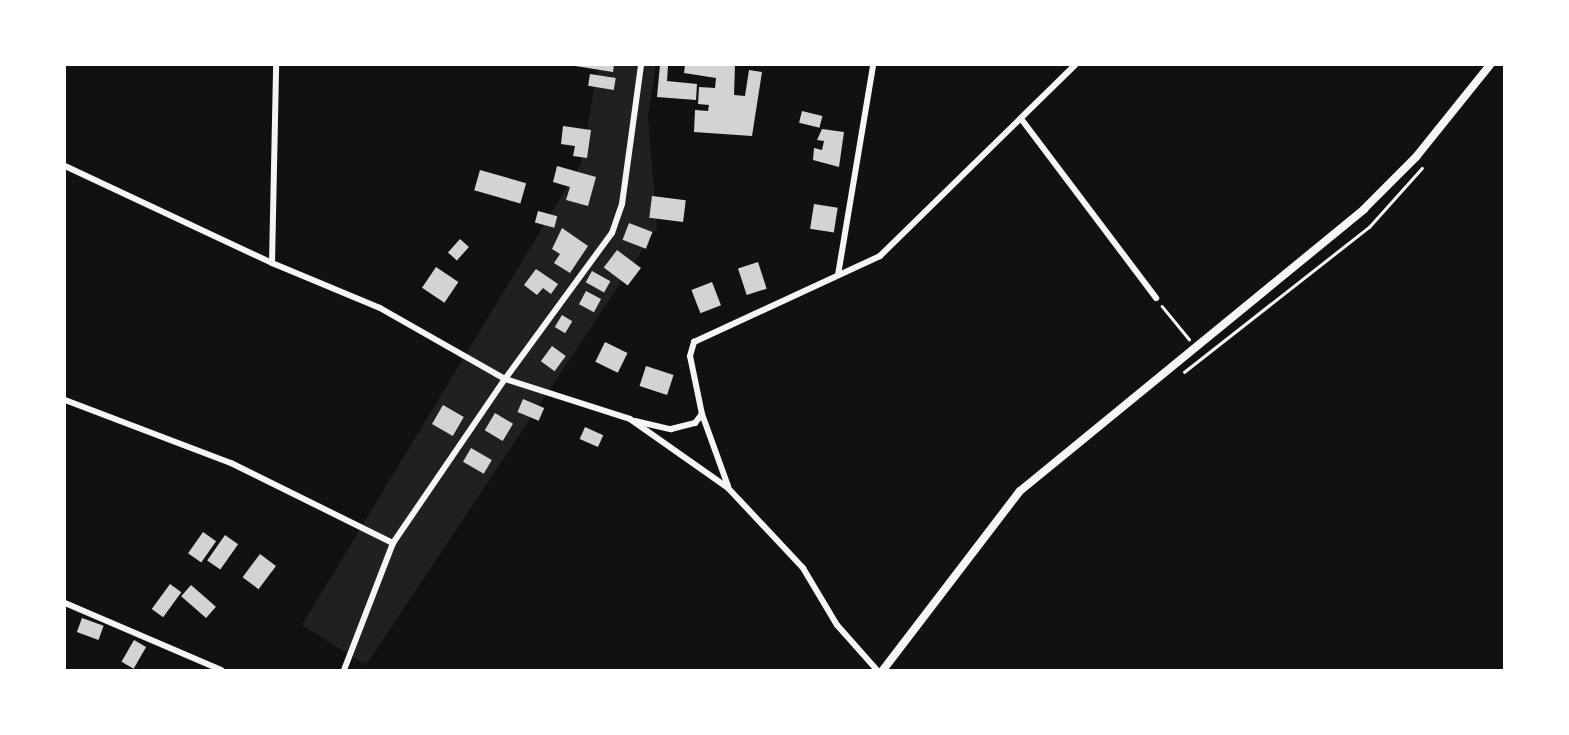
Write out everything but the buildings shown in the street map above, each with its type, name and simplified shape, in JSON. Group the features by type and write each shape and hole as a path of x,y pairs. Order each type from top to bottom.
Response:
{"street":[{"path":"272,263 276,65"},
{"path":"344,670 393,543 505,379 612,233 622,204 641,65"},
{"path":"838,275 873,65"},
{"path":"728,488 702,414 690,356 694,342 880,256 1022,120 1075,65"},
{"path":"883,670 990,528 1037,475 1364,209 1416,157 1490,65"},
{"path":"1022,120 1156,298"},
{"path":"65,166 272,263 380,308 505,379 630,419 671,429 695,423 702,414"},
{"path":"65,400 232,463 393,543"},
{"path":"630,419 728,488 803,568 837,625 877,670"},
{"path":"65,603 221,670"}],"path":[{"path":"1156,298 1189,339"}],"shaded area":[{"path":"598,65 656,65 648,117 657,228 366,665 302,625 581,164"}]}
